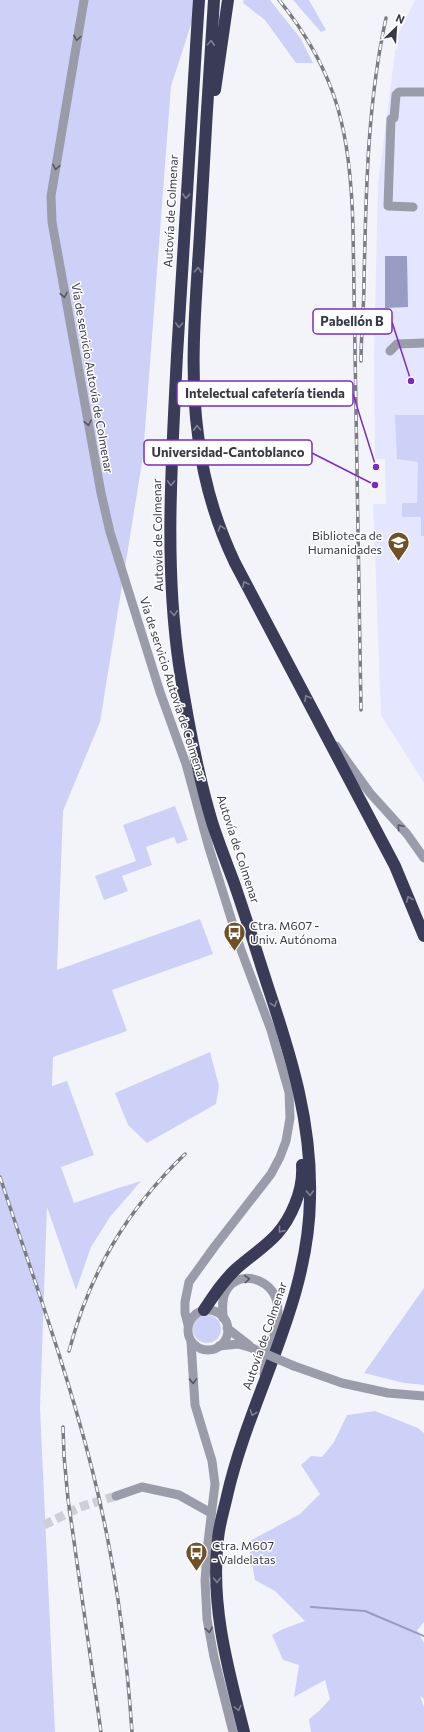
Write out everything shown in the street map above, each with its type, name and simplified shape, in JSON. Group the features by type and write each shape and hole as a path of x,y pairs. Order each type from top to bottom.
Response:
{"highway":[{"path":"188,157 185,102 191,0"},
{"name":"Autovía de Colmenar","path":"199,0 188,157 170,480 170,574 179,661 191,733 212,820 280,1024 305,1117 309,1156 310,1201 305,1251 300,1279 291,1311 263,1386 231,1480 218,1536 216,1583 224,1652 244,1732"},
{"path":"214,0 202,180 195,316 194,383 198,436 209,494 227,546 242,577 326,732 395,866 424,936"},
{"path":"202,180 211,146 220,49 228,0"},
{"path":"204,1310 219,1288 236,1270 272,1240 282,1229 290,1216 300,1192 302,1174 298,1123 300,1098"}],"street":[{"name":"Vía de servicio Autovía de Colmenar","path":"84,0 51,196 52,222 99,486 110,532 160,692 186,764 209,848 241,950 271,1030 289,1092 290,1118 286,1141 280,1157 271,1174 189,1282 185,1302 185,1313 188,1325"},
{"path":"413,207 388,206 390,120 394,118 396,95 399,92 424,92"},
{"path":"390,351 397,344 424,343"},
{"path":"326,732 370,793 407,834 424,858"},
{"path":"223,1318 224,1296 230,1285 247,1278 253,1278 262,1281 272,1291 277,1303 277,1324 265,1361 263,1386"},
{"path":"192,1342 200,1348 214,1350 227,1335 227,1328 223,1318 211,1310 204,1310 194,1316 188,1325 188,1331 192,1342 194,1405 212,1461 215,1484 205,1580 207,1619 214,1657 233,1732"},
{"path":"227,1328 252,1348"},
{"path":"219,1346 238,1344 252,1348 294,1366 342,1383 388,1393 424,1396"},
{"path":"116,1496 142,1487 179,1495 211,1513"}],"shaded area":[{"path":"0,0 199,0 171,86 143,456 100,722 63,811 57,970 200,919 213,954 112,990 127,1031 53,1057 52,1086 67,1081 94,1155 61,1167 74,1203 141,1181 110,1217 91,1247 76,1290 47,1207 40,1408 55,1732 0,1732"},
{"path":"244,0 270,0 301,39 313,63 296,63 265,20 243,3"},
{"path":"293,0 309,0 326,30 321,32"},
{"path":"415,0 424,0 424,783 381,715 373,504 386,504 385,459 375,459 374,353 378,184 397,37"},
{"path":"385,256 407,256 408,307 385,308"},
{"path":"395,415 424,415 424,536 421,536 421,517 402,517 402,503 417,503 418,462 397,459"},
{"path":"175,806 188,840 177,844 174,837 146,847 152,865 122,876 128,891 104,900 95,876 136,861 123,825"},
{"path":"210,1052 219,1086 216,1104 147,1143 128,1125 115,1093"},
{"path":"424,1288 424,1385 404,1383 364,1373"},
{"path":"207,1315 217,1319 221,1329 217,1339 207,1343 197,1339 193,1329 197,1319"},
{"path":"375,1411 418,1428 424,1433 424,1622 417,1630 424,1643 424,1699 420,1696 424,1707 424,1732 311,1732 309,1719 330,1699 325,1680 294,1697 299,1665 283,1660 272,1635 283,1629 305,1621 275,1591 255,1580 248,1542 300,1514 320,1494 301,1465 311,1456 322,1457 334,1442 347,1415"}],"waterway":[{"path":"311,1607 365,1611 424,1636"}],"tunnel":[{"path":"44,1525 80,1507 116,1496"}],"railway":[{"path":"279,0 299,27 316,54 328,81 338,108 345,136 349,165 353,230 361,710"},
{"path":"361,361 371,117 386,18"},
{"path":"69,1351 88,1295 99,1269 113,1244 145,1198 185,1154"},
{"path":"0,1177 72,1395 100,1501 113,1567 123,1632 132,1732"},
{"path":"63,1427 68,1499 101,1732"}],"place":[{"name":"Pabellón B","path":"411,381"},
{"name":"Intelectual cafetería tienda","path":"376,467"},
{"name":"Universidad-Cantoblanco","path":"375,485"},
{"name":"Biblioteca de Humanidades","path":"398,562"},
{"name":"Ctra. M607 - Univ. Autónoma","path":"235,952"},
{"name":"Ctra. M607 - Valdelatas","path":"197,1572"}]}
